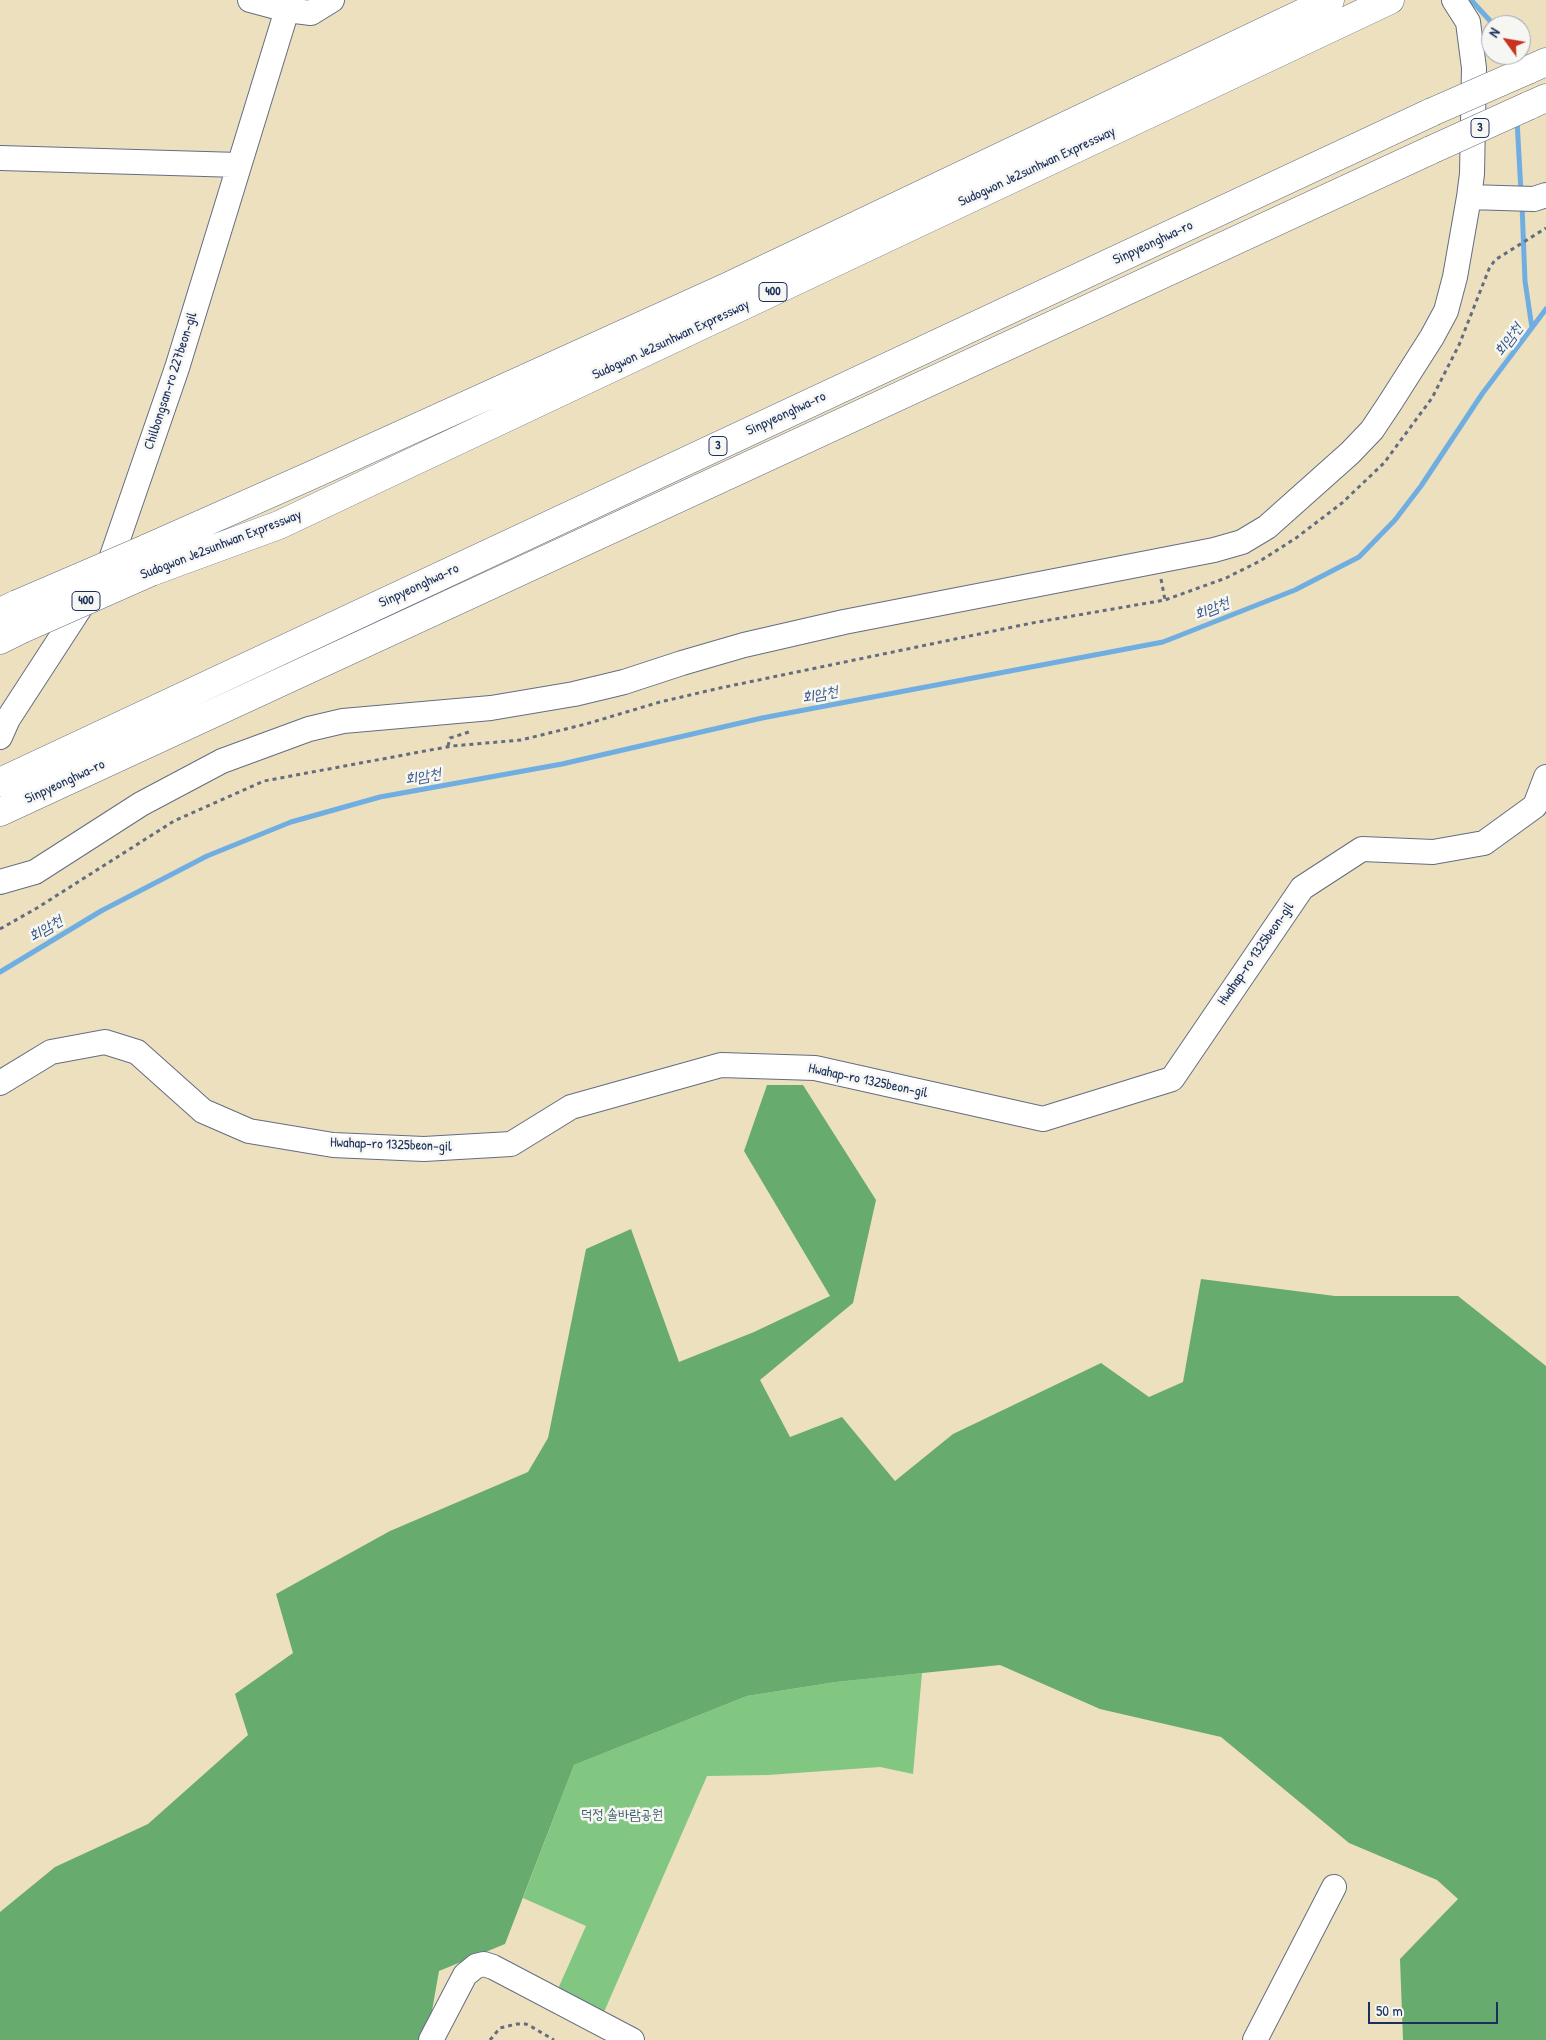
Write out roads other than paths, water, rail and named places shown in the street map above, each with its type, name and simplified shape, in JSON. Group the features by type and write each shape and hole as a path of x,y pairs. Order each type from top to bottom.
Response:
{"highway":[{"name":"Sudogwon Je2sunhwan Expressway","path":"9,621 148,560 312,475 729,286 1330,0"},
{"name":"Sudogwon Je2sunhwan Expressway","path":"148,560 279,525 1390,0"},
{"name":"Sinpyeonghwa-ro","path":"2,781 1432,112 1537,66"},
{"name":"Sinpyeonghwa-ro","path":"3,810 1537,102"}],"street":[{"path":"250,0 288,5 311,13 332,0"},
{"path":"0,882 36,872 141,804 222,761 309,730 343,721 491,708 574,694 624,682 744,645 835,624 1214,550 1242,542 1267,527 1350,453 1372,430 1432,337 1446,311 1476,197 1472,174 1474,68 1468,22 1454,0"},
{"name":"Chilbongsan-ro 227beon-gil","path":"0,737 8,720 110,562 176,368 288,5"},
{"path":"0,158 239,166"},
{"path":"1476,197 1540,197"},
{"name":"Hwahap-ro 1325beon-gil","path":"0,1083 51,1052 105,1042 137,1052 203,1111 249,1131 333,1145 424,1149 511,1144 571,1108 720,1065 815,1068 1043,1119 1172,1079 1302,888 1362,849 1433,852 1484,843 1535,806 1546,776"},
{"path":"1256,2040 1334,1887"},
{"path":"431,2040 465,1975 476,1966 484,1964 632,2040"}],"waterway":[{"path":"1471,0 1485,15"},
{"path":"1517,120 1521,192"},
{"path":"1522,205 1525,281 1532,328"},
{"name":"회암천","path":"0,972 101,911 207,856 291,822 380,797 562,764 762,718 1163,642 1295,590 1359,557 1395,520 1421,486 1482,394 1546,309"}],"park label":[{"name":"덕정 솔바람공원","path":"622,1815"}]}
